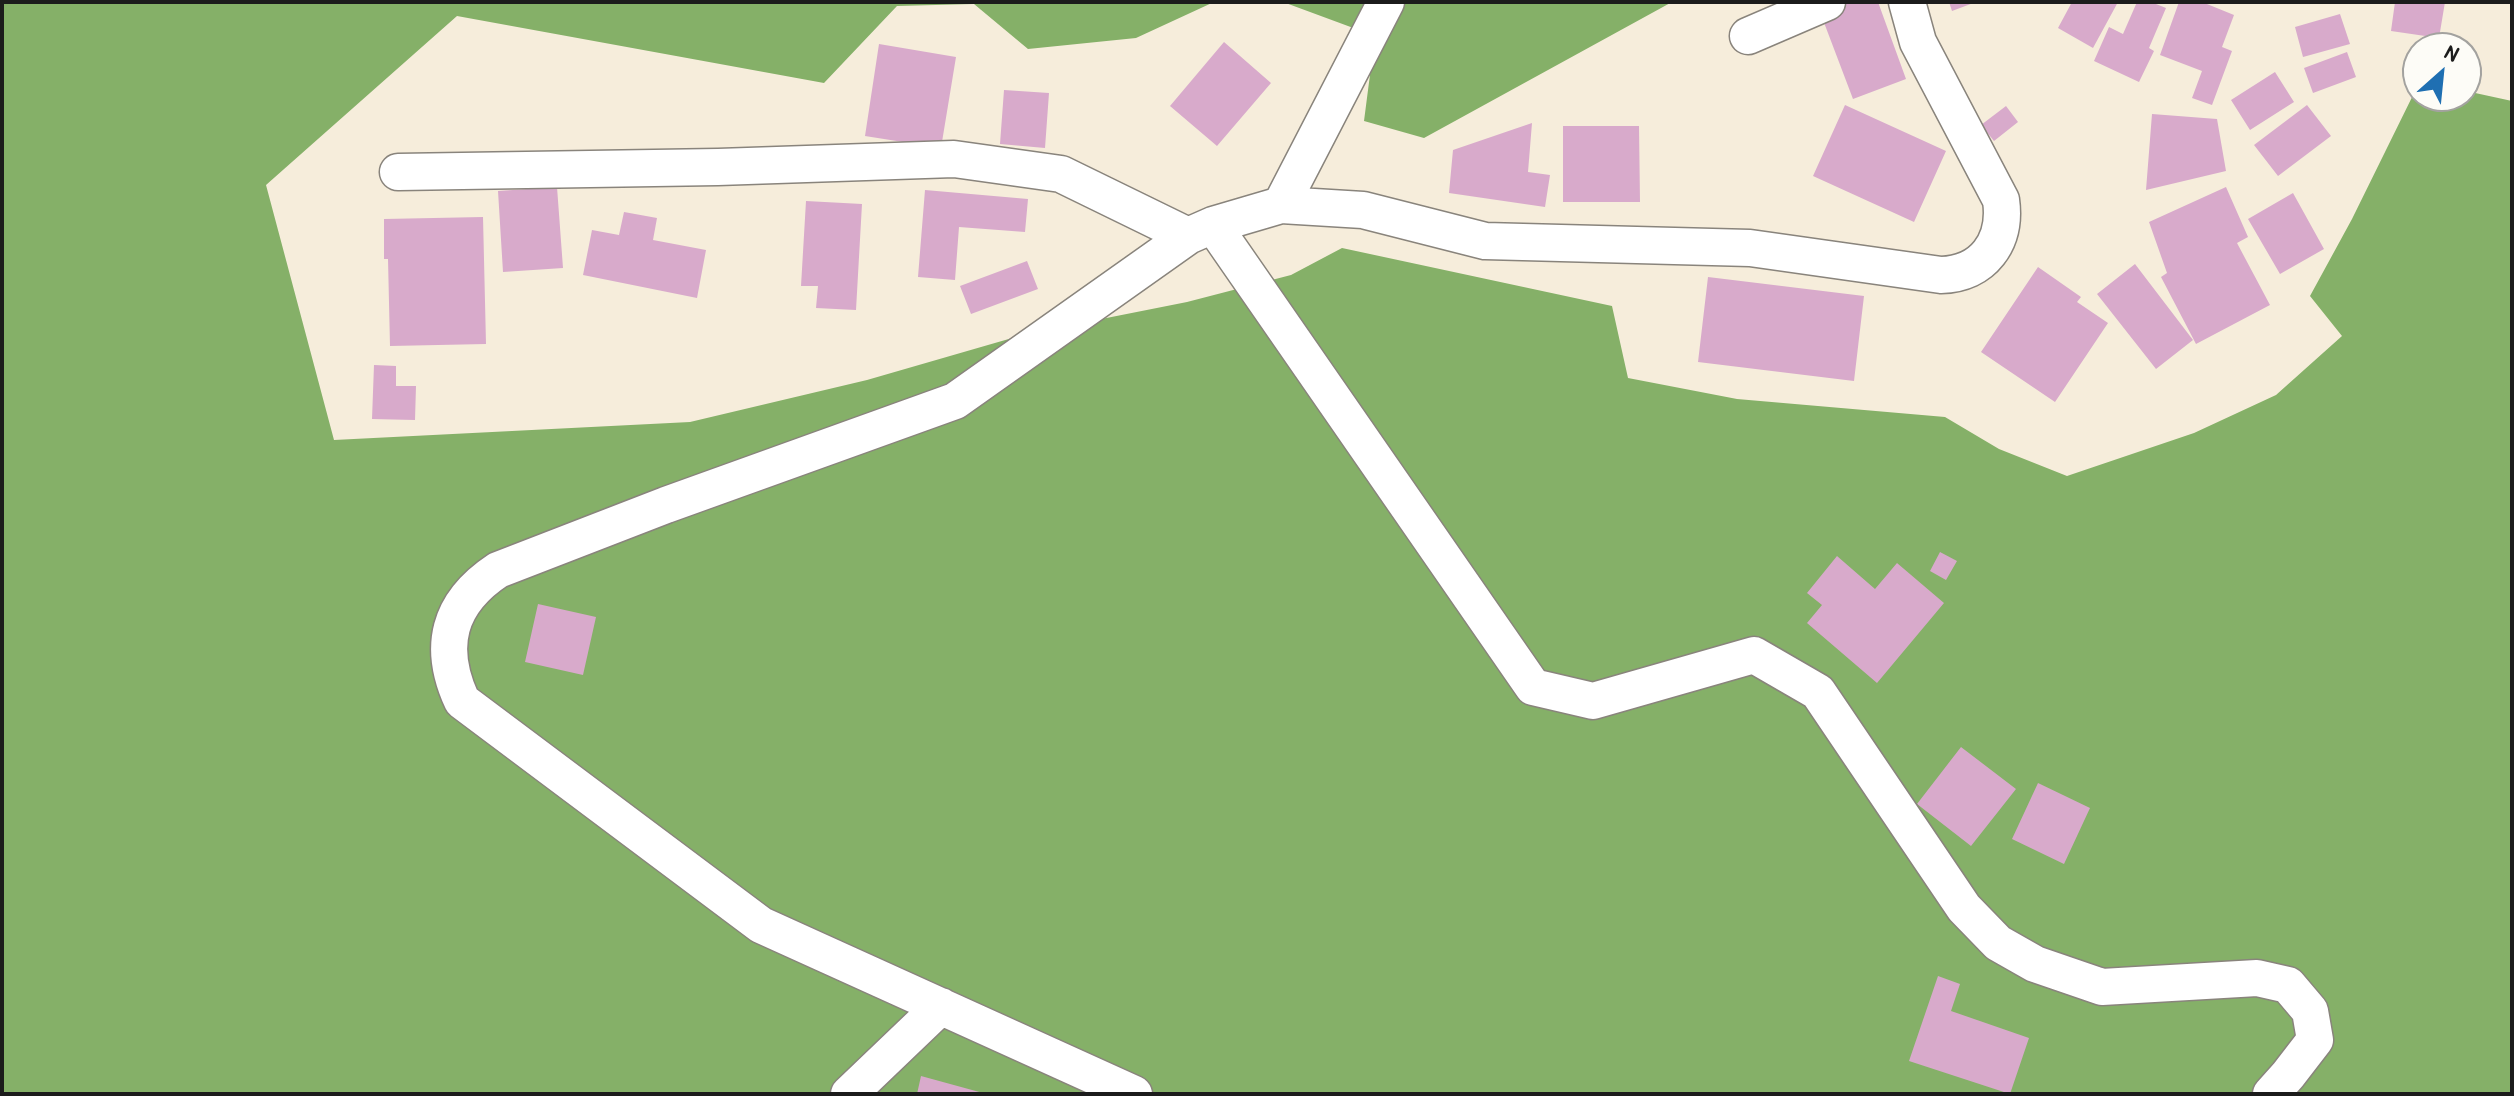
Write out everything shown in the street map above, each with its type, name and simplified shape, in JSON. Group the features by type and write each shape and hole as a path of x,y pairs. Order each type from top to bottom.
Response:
{"street":[{"path":"1281,205 1386,2"},
{"path":"1748,36 1827,2"},
{"path":"1134,1094 761,925 462,701 453,681 449,638 466,598 480,582 498,570 666,505 955,401 1200,231 1281,205 1363,210 1485,241 1750,248 1955,275 1981,264 1990,254 2002,228 2001,200 1918,42 1907,2"},
{"path":"398,172 954,159 1061,174 1200,231 1533,687 1593,701 1754,655 1818,692 1964,908 1998,943 2035,964 2102,987 2257,978 2288,985 2310,1011 2315,1040 2271,1094"},
{"path":"849,1094 941,1006"}],"green space":[{"path":"2,2 1214,2 1136,38 1028,49 974,4 897,6 824,83 457,16 266,185 334,440 690,422 867,380 1026,334 1187,302 1291,275 1342,248 1612,306 1628,378 1737,399 1945,417 1999,449 2067,476 2194,433 2276,395 2342,336 2310,296 2405,112 2482,112 2482,94 2512,101 2512,1094 2,1094"},
{"path":"1283,2 1672,2 1424,138 1364,121 1375,36"}],"building":[{"path":"1847,2 1878,2 1906,79 1853,99 1820,12"},
{"path":"1949,2 1976,2 1952,11"},
{"path":"2072,2 2118,2 2093,48 2058,28"},
{"path":"2137,2 2151,2 2166,8 2149,48 2154,51 2139,82 2094,61 2109,27 2123,34"},
{"path":"2179,2 2202,2 2234,15 2222,47 2232,51 2212,105 2192,98 2202,71 2160,55"},
{"path":"2395,2 2445,2 2440,32 2391,31"},
{"path":"2340,14 2350,44 2303,57 2295,27"},
{"path":"1224,42 1271,83 1217,146 1170,106"},
{"path":"879,44 956,57 941,148 865,136"},
{"path":"2347,52 2356,77 2313,93 2304,68"},
{"path":"2275,72 2294,102 2250,130 2231,100"},
{"path":"1004,90 1049,93 1045,148 1000,144"},
{"path":"1845,105 1946,151 1914,222 1813,176"},
{"path":"2307,105 2331,136 2278,176 2254,145"},
{"path":"2006,106 2018,122 1994,141 1981,125"},
{"path":"2152,114 2217,119 2226,171 2146,190"},
{"path":"1532,123 1528,172 1550,175 1545,207 1449,193 1453,150"},
{"path":"1563,126 1639,126 1640,202 1563,202"},
{"path":"557,187 563,268 503,272 498,191"},
{"path":"2226,187 2248,237 2237,243 2270,305 2196,344 2161,277 2167,273 2149,222"},
{"path":"925,190 1028,199 1025,232 959,227 955,280 918,277"},
{"path":"2293,193 2324,249 2280,274 2248,219"},
{"path":"806,201 862,204 856,310 816,308 818,286 801,286"},
{"path":"624,212 657,218 653,240 706,250 697,298 583,275 592,230 619,235"},
{"path":"483,217 486,344 390,346 384,219"},
{"path":"1027,261 1038,289 971,314 960,286"},
{"path":"2135,264 2193,340 2156,369 2097,294"},
{"path":"2038,267 2081,297 2077,302 2108,323 2055,402 1981,352"},
{"path":"1708,277 1864,296 1854,381 1698,362"},
{"path":"374,365 396,366 396,386 416,386 415,420 372,419"},
{"path":"1940,552 1957,561 1946,580 1930,571"},
{"path":"1837,556 1875,589 1897,563 1944,603 1877,683 1807,623 1822,605 1807,593"},
{"path":"538,604 596,617 583,675 525,662"},
{"path":"1961,747 2016,789 1971,846 1917,804"},
{"path":"2038,783 2090,808 2064,864 2012,839"},
{"path":"1938,976 1960,984 1951,1011 2029,1038 2010,1094 1909,1061"},
{"path":"921,1076 983,1093 983,1094 917,1094"}]}
